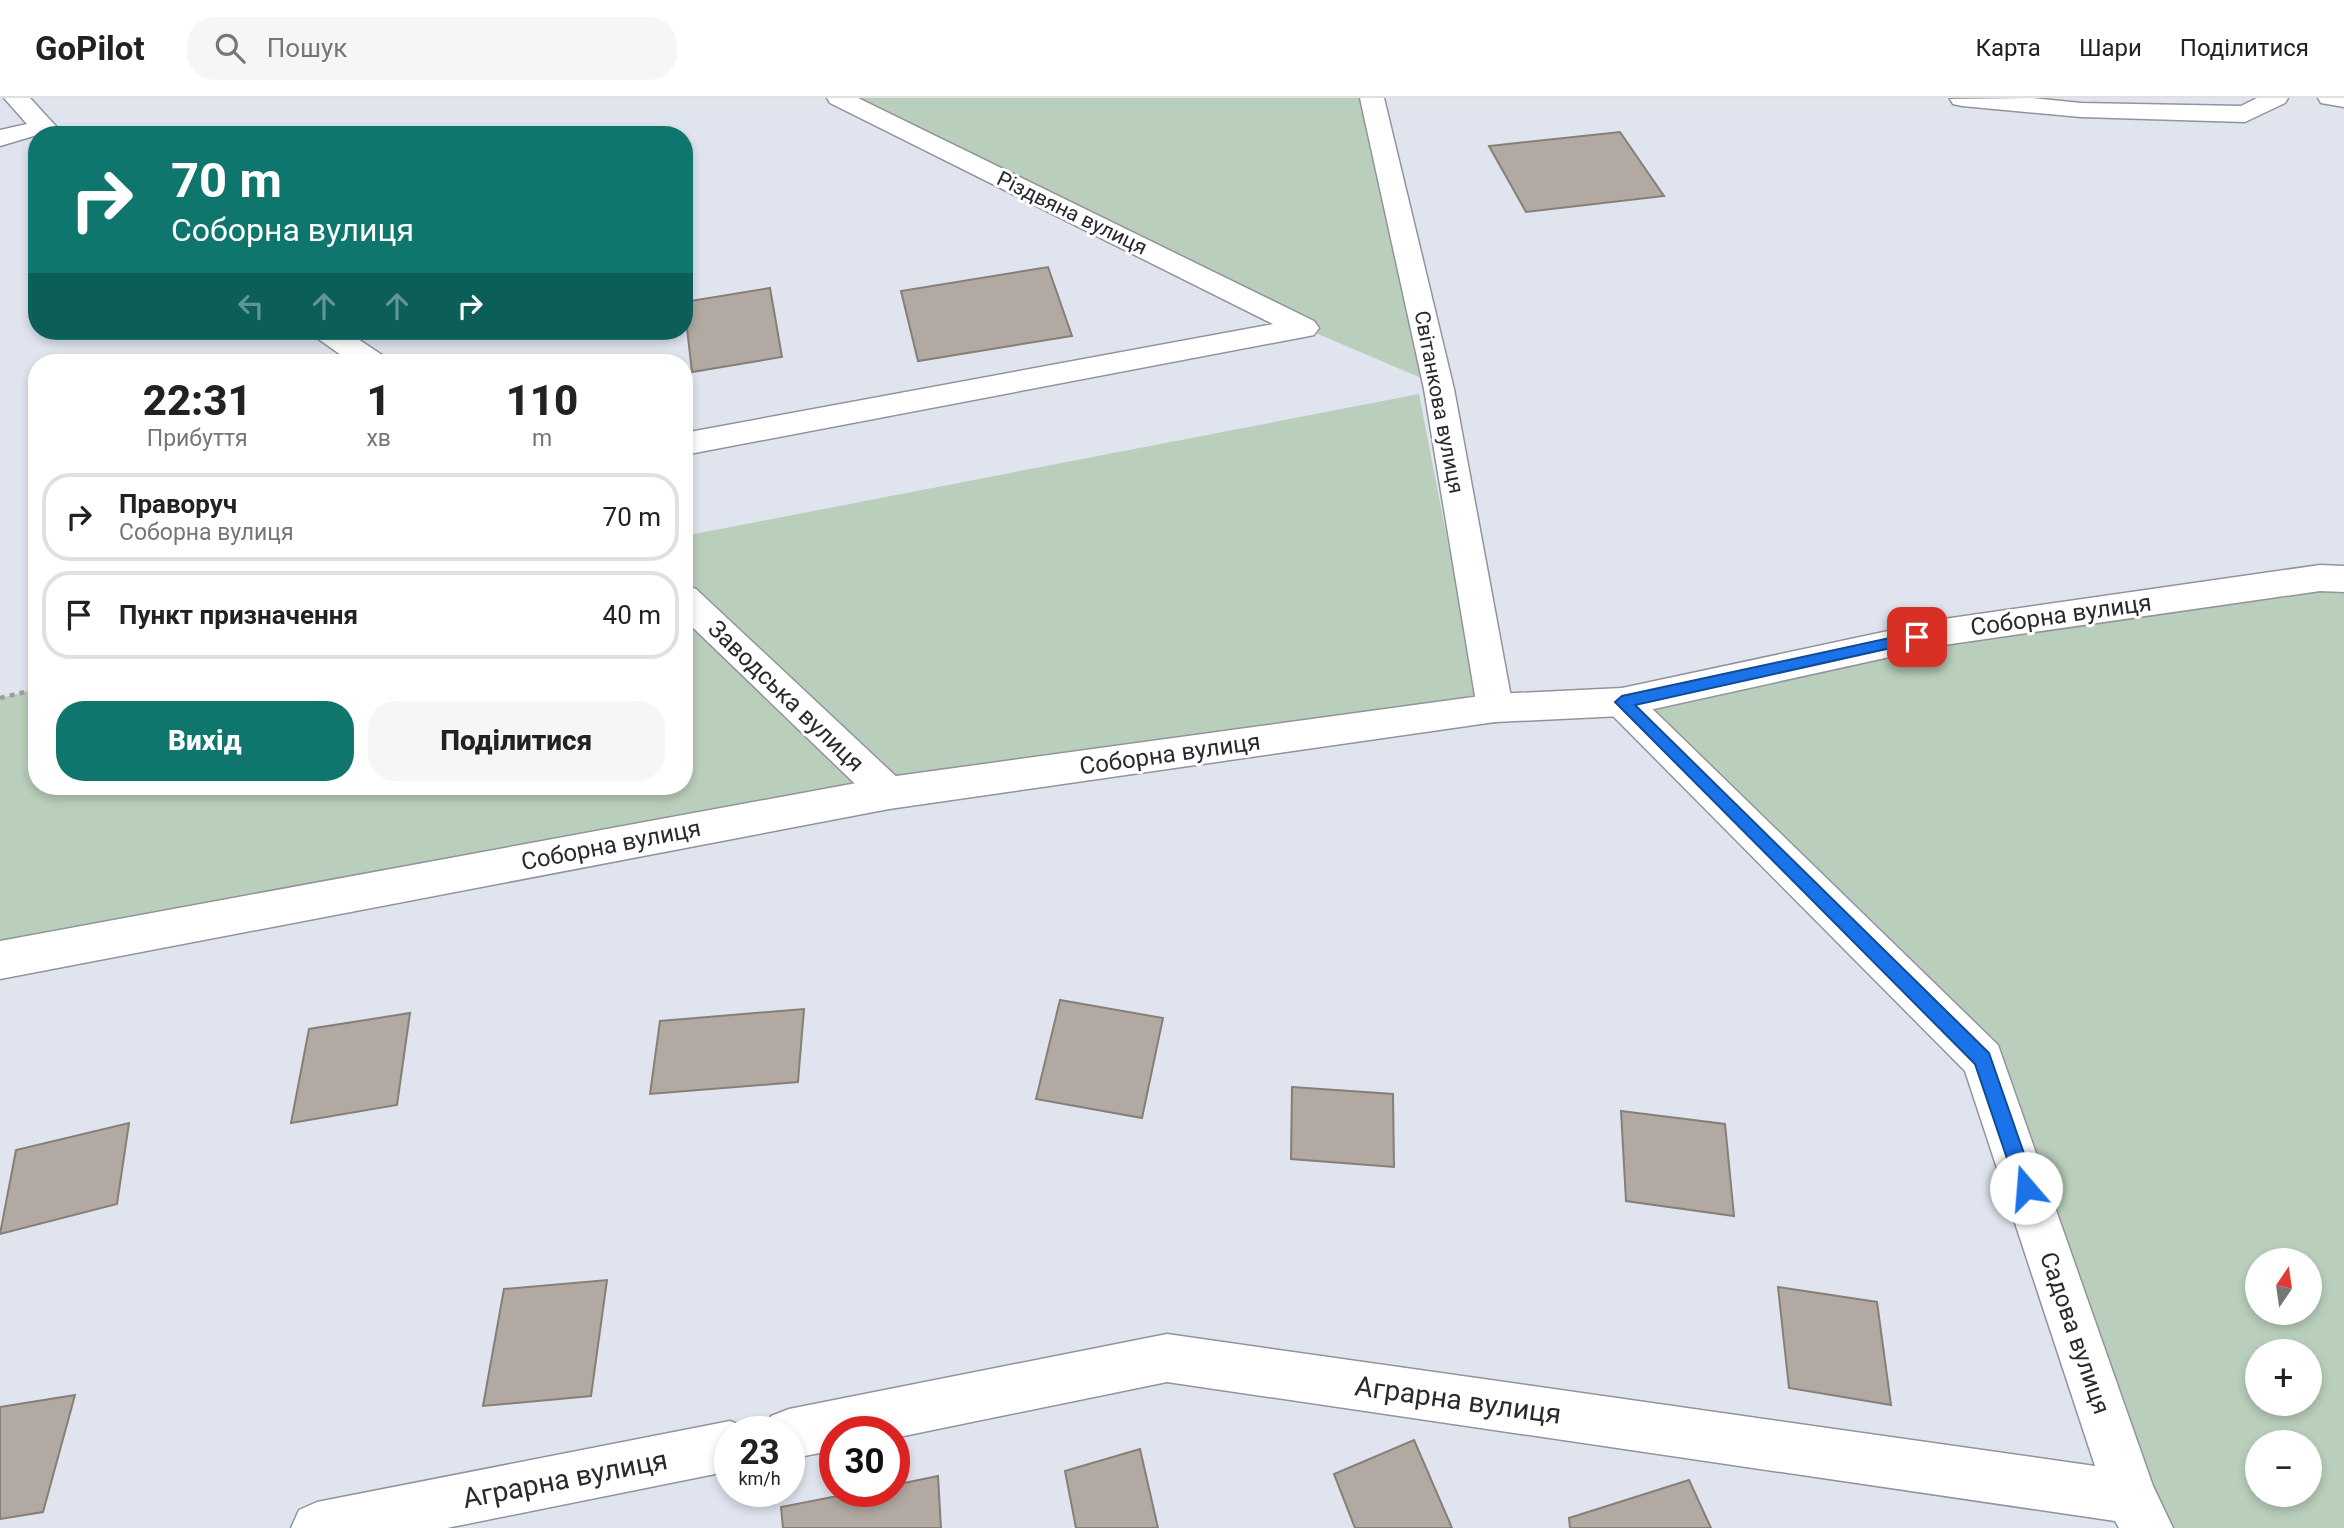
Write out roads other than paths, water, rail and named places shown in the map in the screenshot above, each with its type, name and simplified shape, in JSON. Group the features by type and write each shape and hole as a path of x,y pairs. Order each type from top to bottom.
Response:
{"street":[{"path":"16,98 42,126"},
{"name":"Різдвяна вулиця","path":"693,442 1304,328 839,98"},
{"name":"Світанкова вулиця","path":"1372,98 1439,389 1495,708"},
{"path":"1962,99 2081,110 2245,114 2276,98"},
{"path":"2330,98 2344,100"},
{"path":"0,138 28,134"},
{"path":"340,340 360,354"},
{"name":"Соборна вулиця","path":"0,960 889,793 1495,708 1622,702 1944,632 2320,578 2344,579"},
{"name":"Заводська вулиця","path":"693,607 889,793"},
{"name":"Садова вулиця","path":"1622,702 1983,1059 2139,1513"},
{"name":"Аграрна вулиця","path":"805,1431 1167,1358 2139,1513"},
{"name":"Аграрна вулиця","path":"317,1528 714,1449"}]}
